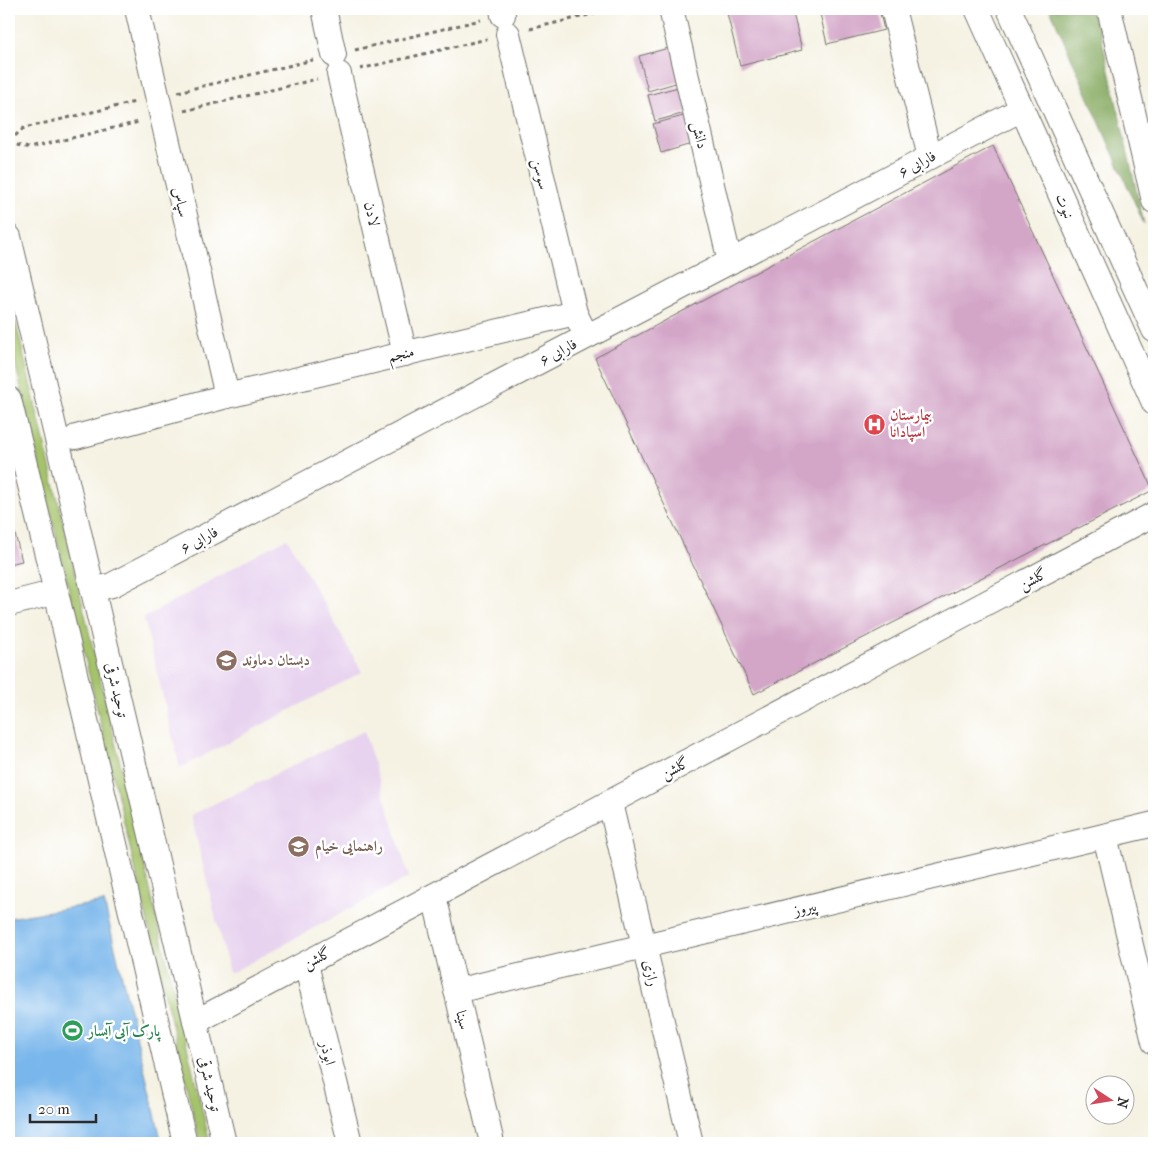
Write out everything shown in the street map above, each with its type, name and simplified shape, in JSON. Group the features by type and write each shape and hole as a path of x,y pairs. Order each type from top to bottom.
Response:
{"street":[{"name":"سپاس","path":"136,9 227,396"},
{"name":"لادن","path":"324,9 405,354"},
{"name":"دانش","path":"671,9 730,262"},
{"path":"893,9 930,158"},
{"name":"نبوت","path":"977,9 1154,403"},
{"name":"نبوت","path":"1009,9 1154,330"},
{"path":"1109,9 1154,201"},
{"name":"سوسن","path":"504,19 575,313 587,337"},
{"name":"فارابی ۶","path":"93,590 112,586 1022,110"},
{"name":"توحید شرقی","path":"9,237 224,1143"},
{"name":"منجم","path":"76,437 227,396 575,313"},
{"path":"9,399 185,1143"},
{"name":"گلشن","path":"196,1022 1154,514"},
{"path":"9,604 56,592"},
{"name":"رازی","path":"610,803 691,1143"},
{"name":"پیروز","path":"456,991 1154,824"},
{"path":"1105,836 1154,1042"},
{"name":"سینا","path":"434,896 492,1143"},
{"name":"ابوذر","path":"306,964 350,1143"}],"path":[{"path":"9,142 24,128 159,107 336,64 504,19 614,9"},
{"path":"9,142 29,148 159,107 336,64 504,19"}],"shaded area":[{"path":"287,538 362,672 180,768 144,618"},
{"name":"راهنمایی خیام","path":"364,731 409,877 229,974 191,815"}],"green space":[{"path":"1050,9 1095,9 1144,224"},
{"path":"9,320 13,320 16,323 210,1143 200,1143 9,337"}],"water":[{"name":"پارک آبی آبسار","path":"104,902 162,1143 9,1143 9,918"}],"building":[{"path":"726,9 792,9 802,50 740,66"},
{"path":"819,9 879,9 884,30 827,44"},
{"path":"676,46 686,80 648,91 639,56"},
{"path":"686,85 693,111 655,121 648,95"},
{"path":"691,114 698,142 661,153 653,124"},
{"name":"بیمارستان اسپادانا","path":"993,146 1153,490 754,694 595,358"},
{"path":"9,511 22,561 9,564"}],"place":[{"name":"بیمارستان اسپادانا","path":"874,424"},
{"name":"دبستان دماوند","path":"226,660"},
{"name":"راهنمایی خیام","path":"299,846"},
{"name":"پارک آبی آبسار","path":"72,1031"}]}
